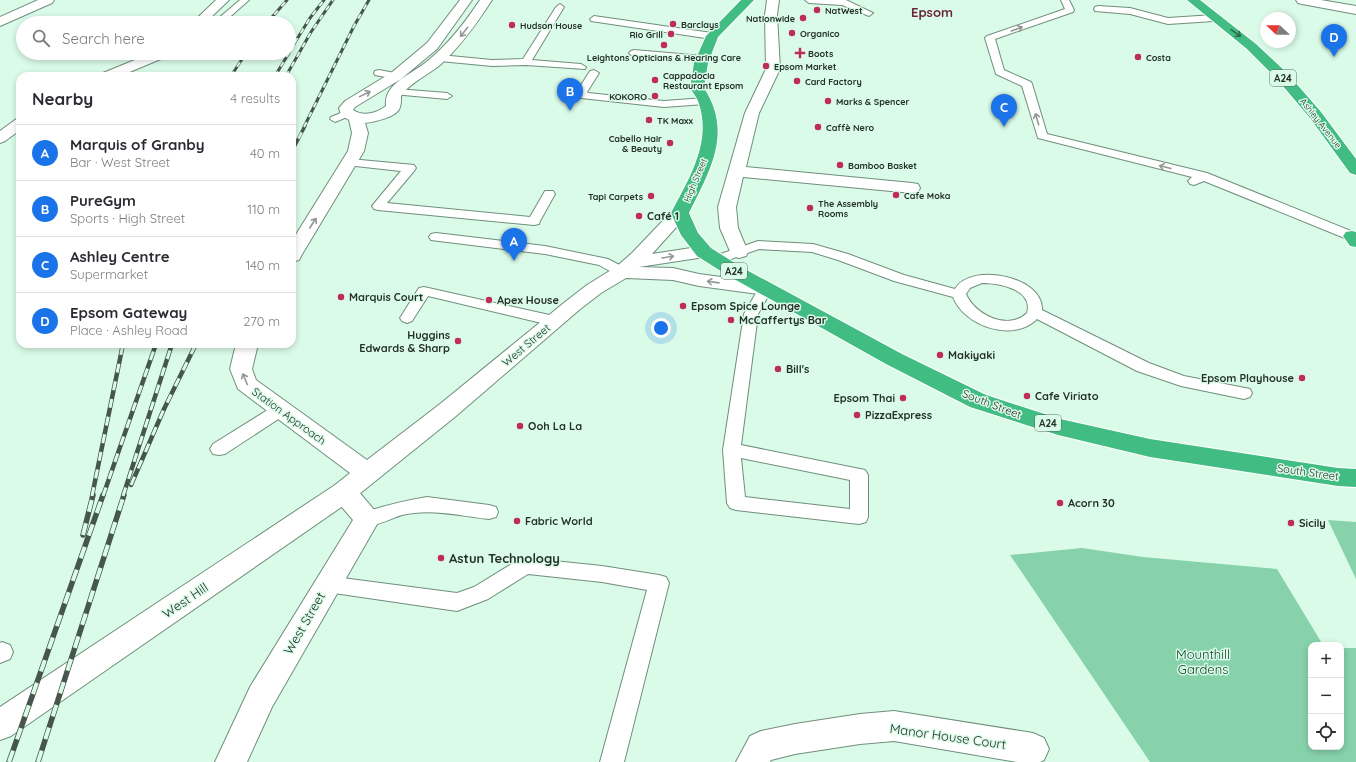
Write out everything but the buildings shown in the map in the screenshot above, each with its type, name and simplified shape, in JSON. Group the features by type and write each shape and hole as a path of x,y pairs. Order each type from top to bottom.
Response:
{"highway":[{"name":"High Street","path":"680,213 701,170 711,135 711,124 705,101 697,88 703,59 712,36 748,0"},
{"name":"Ashley Avenue","path":"1194,0 1214,18 1242,37 1270,63 1314,112 1356,170"},
{"name":"South Street","path":"680,213 690,235 710,256 765,289 978,401 1058,427 1150,448 1338,477 1356,478"}],"street":[{"path":"0,22 48,0"},
{"path":"206,16 223,0"},
{"path":"296,250 356,151 360,133 352,115 346,108 353,101 396,76 432,46 466,0"},
{"path":"352,115 374,117 383,114 393,107 395,96 451,47 468,28 486,0"},
{"path":"739,252 729,228 727,207 752,113 773,69 771,15 773,0"},
{"path":"1309,1 1356,10"},
{"path":"118,72 146,60"},
{"path":"0,138 16,125"},
{"path":"736,171 912,188"},
{"name":"West Street","path":"367,472 427,427 554,321 591,292 627,267 680,213"},
{"path":"627,267 710,256"},
{"path":"627,267 673,274 699,280 765,289"},
{"name":"Station Approach","path":"246,348 241,369 246,384 367,472"},
{"name":"West Hill","path":"0,725 344,492 367,472"},
{"path":"344,492 367,519"},
{"name":"West Street","path":"231,762 261,697 367,519"},
{"name":"Manor House Court","path":"752,762 761,747 795,739 860,729 894,726 1033,749"}],"lane":[{"path":"226,16 245,0"},
{"path":"809,0 844,2 869,13"},
{"path":"1065,0 1070,10 990,38 1000,72 1027,84 1042,136 1203,176 1355,238"},
{"path":"526,62 560,7"},
{"path":"1098,9 1130,11 1168,21 1214,18"},
{"path":"594,19 712,36"},
{"path":"634,53 703,59"},
{"path":"440,58 492,63 526,62 581,67"},
{"path":"378,73 396,76"},
{"path":"594,73 581,93 585,96 664,104 705,101"},
{"path":"395,96 444,100"},
{"path":"335,119 352,115"},
{"path":"350,163 410,168 378,206 534,221 549,194"},
{"path":"1188,183 1203,176"},
{"path":"436,237 544,250 627,267"},
{"path":"710,256 739,252 758,245 813,248 843,257 899,278 958,294"},
{"path":"980,279 1004,281 1026,291 1036,305 1035,312 1030,318 1022,322 1011,324 992,323 975,316 966,310 960,302 958,294 964,285 970,281 980,279"},
{"path":"732,450 859,476 859,518 736,503 732,450 750,314 765,289"},
{"path":"407,318 424,290 554,321"},
{"path":"1035,312 1143,367 1181,381 1244,393"},
{"path":"219,449 280,410"},
{"path":"367,519 403,508 427,504 489,512"},
{"path":"327,584 457,602 481,593 525,566 602,574 659,583 612,762"}],"green space":[{"path":"1328,520 1356,522 1356,579"},
{"name":"Mounthill Gardens","path":"1082,548 1143,557 1277,569 1321,642 1308,642 1308,750 1344,750 1344,648 1356,648 1356,762 1150,762 1010,555"}],"railway":[{"path":"273,16 287,0"},
{"path":"296,41 310,18 324,0"},
{"path":"296,58 311,32 333,0"},
{"path":"304,127 354,26 369,0"},
{"path":"234,72 241,60"},
{"path":"277,72 285,60"},
{"path":"288,72 295,60"},
{"path":"296,143 305,126"},
{"path":"92,496 122,348"},
{"path":"103,496 155,348"},
{"path":"123,496 171,348"},
{"path":"131,485 164,409 194,348"},
{"path":"83,535 93,495"},
{"path":"9,762 103,495"},
{"path":"38,762 124,495"}],"place":[{"name":"NatWest","path":"817,10"},
{"name":"Nationwide","path":"803,18"},
{"name":"Barclays","path":"673,24"},
{"name":"Hudson House","path":"512,25"},
{"name":"Organico","path":"792,33"},
{"name":"Rio Grill","path":"671,34"},
{"name":"Leightons Opticians & Hearing Care","path":"664,45"},
{"name":"Boots","path":"800,53"},
{"name":"Costa","path":"1138,57"},
{"name":"Epsom Gateway","path":"1334,57"},
{"name":"Epsom Market","path":"766,66"},
{"name":"Cappadocia Restaurant Epsom","path":"655,80"},
{"name":"Card Factory","path":"797,81"},
{"name":"KOKORO","path":"655,96"},
{"name":"Marks & Spencer","path":"828,101"},
{"name":"PureGym","path":"570,111"},
{"name":"TK Maxx","path":"649,120"},
{"name":"Caffè Nero","path":"818,127"},
{"name":"Ashley Centre","path":"1004,127"},
{"name":"Cabello Hair & Beauty","path":"670,143"},
{"name":"Bamboo Basket","path":"840,165"},
{"name":"Cafe Moka","path":"896,195"},
{"name":"Tapi Carpets","path":"651,196"},
{"name":"The Assembly Rooms","path":"810,208"},
{"name":"Café 1","path":"639,216"},
{"name":"Marquis of Granby","path":"514,261"},
{"name":"Marquis Court","path":"341,297"},
{"name":"Apex House","path":"489,300"},
{"name":"Epsom Spice Lounge","path":"683,306"},
{"name":"McCaffertys Bar","path":"731,320"},
{"name":"Huggins Edwards & Sharp","path":"458,341"},
{"name":"Makiyaki","path":"940,355"},
{"name":"Bill's","path":"778,369"},
{"name":"Epsom Playhouse","path":"1302,378"},
{"name":"Cafe Viriato","path":"1027,396"},
{"name":"Epsom Thai","path":"903,398"},
{"name":"PizzaExpress","path":"857,415"},
{"name":"Ooh La La","path":"520,426"},
{"name":"Acorn 30","path":"1060,503"},
{"name":"Fabric World","path":"517,521"},
{"name":"Sicily","path":"1291,523"},
{"name":"Astun Technology","path":"441,558"}],"district":[{"name":"Epsom","path":"932,12"}]}
